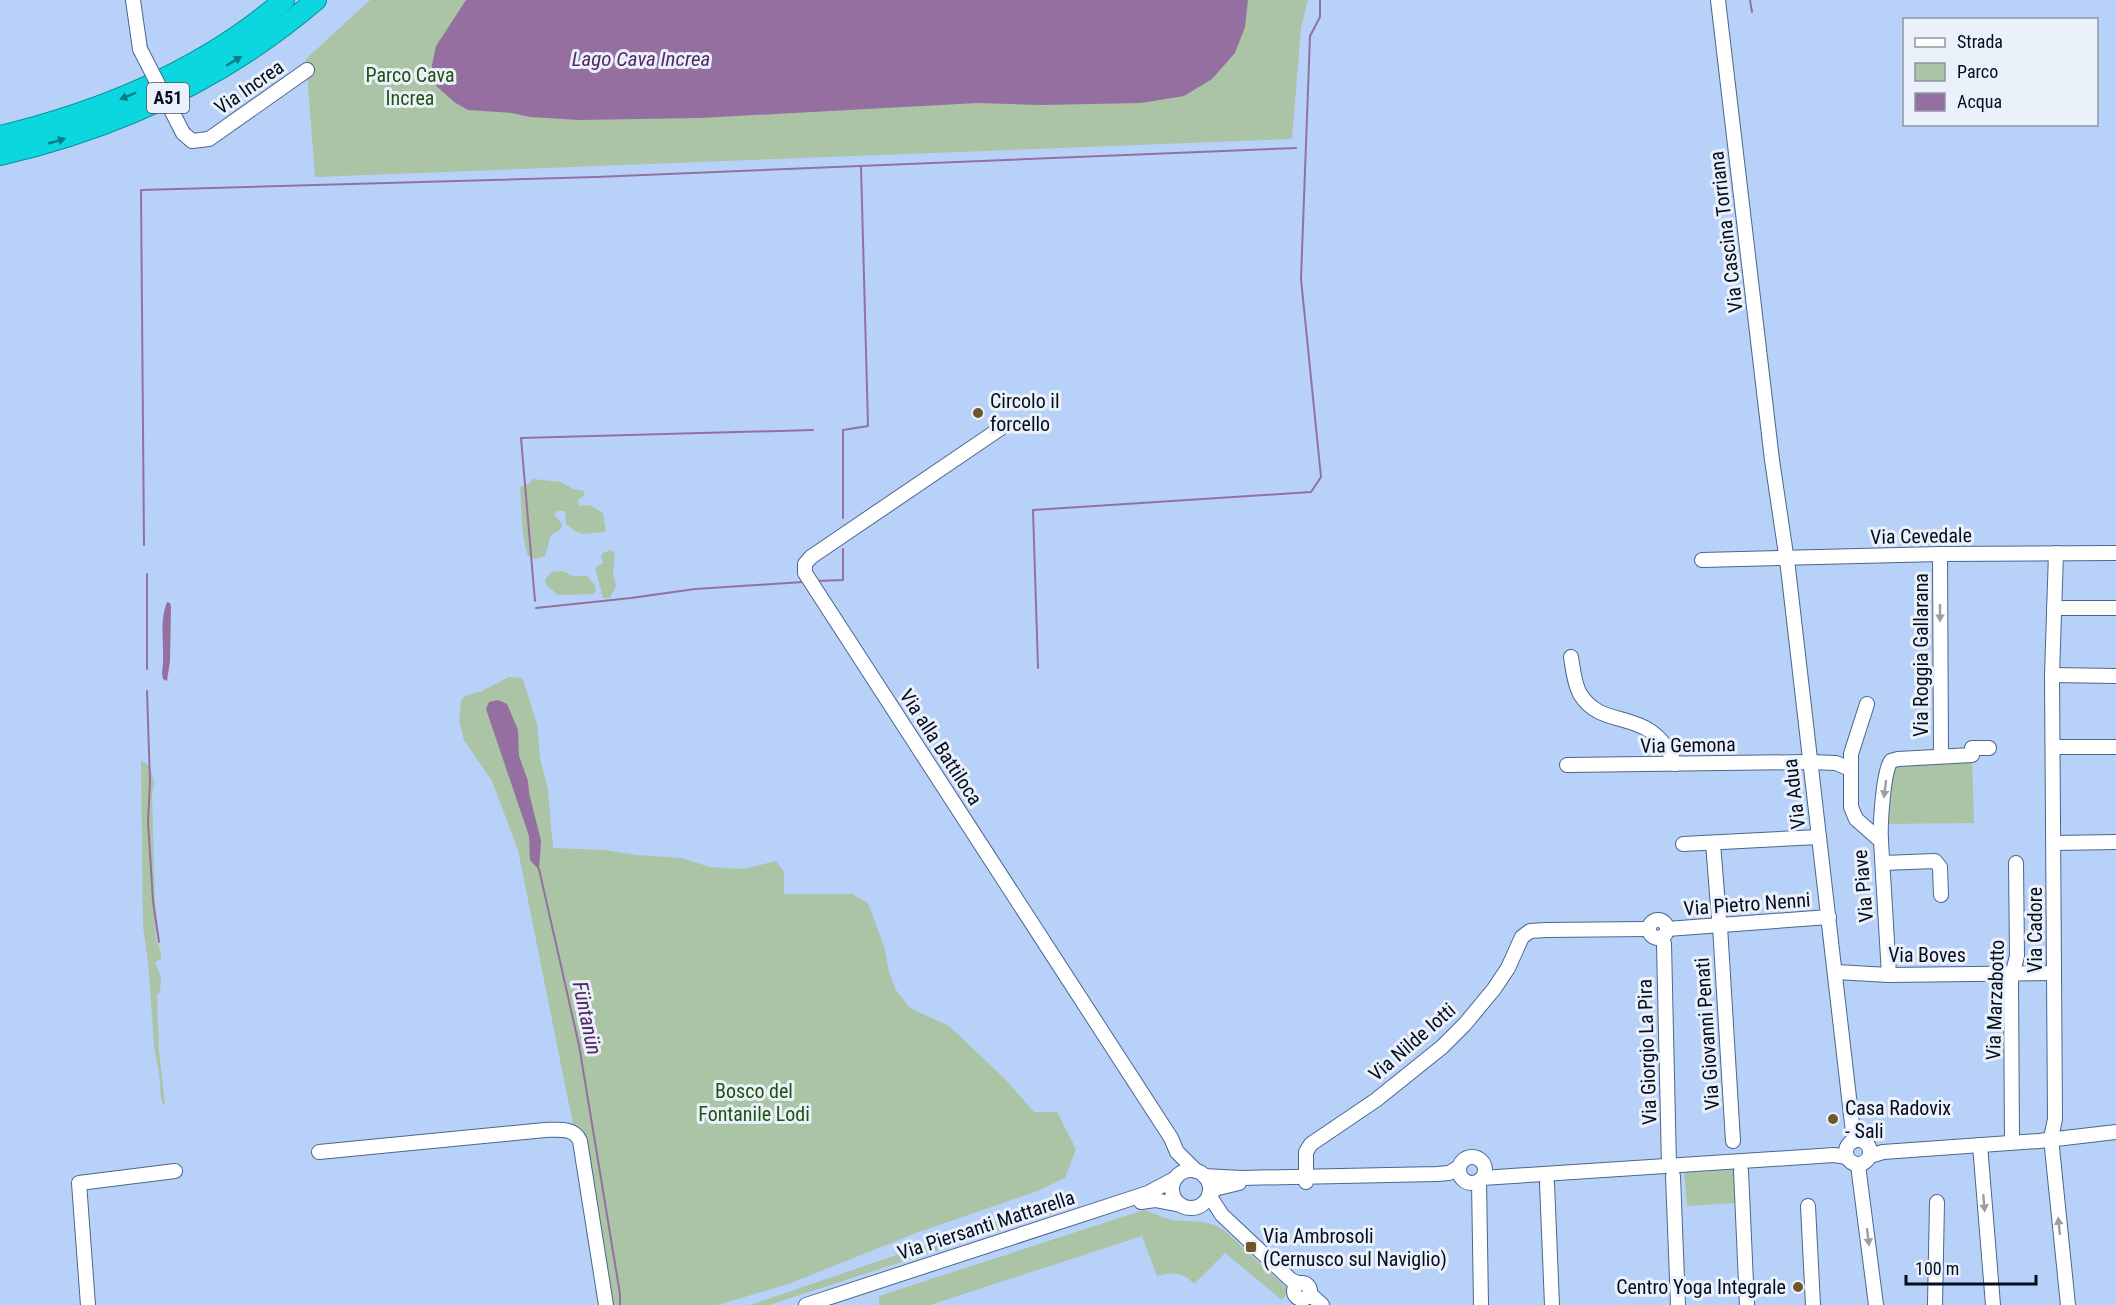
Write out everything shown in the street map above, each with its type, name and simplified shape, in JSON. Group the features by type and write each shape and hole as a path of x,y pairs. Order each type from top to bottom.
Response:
{"highway":[{"name":"A51","path":"0,136 83,113 165,79 226,44 284,0"},
{"name":"A51","path":"0,155 86,131 135,113 176,94 246,54 274,35 316,0"}],"street":[{"name":"Via Increa","path":"133,0 140,49 183,133 192,141 209,139 307,70"},
{"name":"Via Cascina Torriana","path":"1718,0 1772,460"},
{"name":"Via alla Battiloca","path":"1001,428 811,557 805,564 804,570 1171,1138 1177,1152 1177,1177"},
{"name":"Via Adua","path":"1772,460 1787,559 1876,1305"},
{"name":"Via Cevedale","path":"1702,560 1940,554 2116,553"},
{"name":"Via Roggia Gallarana","path":"1940,554 1941,756"},
{"name":"Via Cadore","path":"2056,554 2052,675 2055,843 2055,1119 2051,1138 2068,1305"},
{"path":"2054,608 2116,608"},
{"path":"1571,657 1577,687 1587,703 1603,713 1635,722 1651,731 1665,743 1675,764"},
{"path":"2052,675 2116,676"},
{"name":"Via Piave","path":"1867,704 1854,740 1850,769 1850,803 1858,822 1881,841 1889,975"},
{"path":"2053,747 2116,747"},
{"path":"1881,841 1881,817 1889,763 1895,759 1972,755 1972,748 1989,748"},
{"path":"1810,762 1838,763 1850,769"},
{"name":"Via Gemona","path":"1567,765 1810,762"},
{"path":"1683,844 1819,837"},
{"path":"2055,843 2116,842"},
{"name":"Via Giovanni Penati","path":"1713,843 1733,1141"},
{"path":"1883,863 1937,861 1940,867 1941,895"},
{"name":"Via Marzabotto","path":"2012,1139 2013,974 2017,956 2016,862"},
{"name":"Via Pietro Nenni","path":"1648,929 1651,921 1658,919 1666,923 1664,933 1719,922 1829,917"},
{"name":"Via Nilde Iotti","path":"1306,1179 1306,1152 1311,1144 1376,1100 1442,1047 1494,989 1508,968 1522,937 1530,931 1648,929"},
{"name":"Via Giorgio La Pira","path":"1664,933 1670,1168 1678,1305"},
{"name":"Via Boves","path":"1836,972 1889,975 2054,973"},
{"path":"319,1152 545,1130 572,1131 580,1141 606,1305"},
{"path":"1858,1151 1883,1152 2039,1141 2116,1132"},
{"path":"1222,1215 1181,1205 1172,1193 1177,1177 1185,1172 1238,1178 1306,1179 1473,1176 1500,1171 1670,1168 1883,1148 2051,1138"},
{"path":"1980,1145 1993,1305"},
{"name":"Via alla Battiloca","path":"1177,1152 1200,1173"},
{"path":"88,1305 79,1183 175,1171"},
{"path":"1741,1171 1747,1305"},
{"path":"1200,1173 1209,1183 1210,1193 1222,1215 1294,1284 1307,1285 1313,1299"},
{"path":"1473,1176 1478,1198 1481,1305"},
{"name":"Via Piersanti Mattarella","path":"806,1305 1148,1193 1177,1177"},
{"path":"1196,1208 1203,1204 1210,1193 1238,1183 1306,1179"},
{"path":"1547,1184 1552,1305"},
{"name":"Via Piersanti Mattarella","path":"825,1305 1144,1201 1155,1200 1181,1205"},
{"path":"1935,1305 1937,1202"},
{"path":"1808,1206 1813,1305"}],"green space":[{"name":"Parco Cava Increa","path":"370,0 1308,0 1301,28 1292,139 315,177 306,59"},
{"path":"533,479 561,482 573,489 584,491 584,496 578,500 579,506 590,505 603,513 606,532 583,534 575,531 566,524 565,511 558,511 554,514 562,524 561,529 551,535 545,556 535,559 528,556 523,531 520,487 529,484"},
{"path":"611,550 615,554 613,572 616,586 610,598 603,598 595,568 603,563 601,556 603,553"},
{"path":"563,571 573,576 587,576 594,584 596,590 594,594 558,595 547,586 545,580 551,572"},
{"name":"Bosco del Fontanile Lodi","path":"509,677 523,680 537,724 540,758 548,790 553,848 605,850 681,858 710,867 744,869 776,861 784,872 784,894 852,894 868,903 885,949 889,972 896,990 910,1008 949,1026 1006,1080 1034,1112 1057,1112 1076,1149 1065,1178 1035,1192 916,1233 789,1284 717,1305 612,1305 518,850 492,781 464,740 459,721 461,701 465,696 482,691"},
{"path":"1972,757 1974,823 1885,824 1892,765"},
{"path":"141,761 150,766 154,783 152,796 156,938 161,951 161,959 155,962 161,977 160,992 157,995 159,1051 165,1104 161,1098 143,927"},
{"path":"1734,1168 1737,1203 1687,1206 1684,1171"},
{"path":"1049,1203 1052,1213 769,1305 750,1305"},
{"path":"1144,1210 1171,1220 1215,1225 1226,1232 1280,1282 1286,1288 1287,1293 1282,1300 1225,1253 1194,1284 1186,1277 1177,1274 1157,1276 1142,1236 930,1305 879,1305 879,1296"}],"water":[{"name":"Lago Cava Increa","path":"466,0 1248,0 1245,27 1235,53 1212,79 1184,96 1141,103 1041,105 977,103 700,118 579,120 468,110 454,102 433,83 432,65 436,46"},
{"path":"167,602 171,606 170,661 167,681 163,679 162,673 163,619"},
{"path":"498,700 507,704 518,730 519,756 528,781 541,841 539,870 530,860 529,836 486,709 489,702"}],"waterway":[{"path":"1038,668 1033,510 1311,492 1321,477 1301,279 1310,36 1320,17 1320,0"},
{"path":"1750,0 1752,12"},
{"path":"144,545 141,190 596,177 1296,148"},
{"path":"843,518 843,430 868,426 861,166"},
{"path":"535,601 521,438 813,430"},
{"path":"817,581 843,580 843,549"},
{"path":"147,574 147,669"},
{"path":"536,608 695,589 803,582"},
{"path":"147,691 150,782 148,822 153,901 159,942"},
{"name":"Füntanün","path":"539,869 579,1045 620,1305"}],"place":[{"name":"Circolo il forcello","path":"978,413"},
{"name":"Casa Radovix - Sali","path":"1833,1119"},
{"name":"Via Ambrosoli (Cernusco sul Naviglio)","path":"1251,1247"},
{"name":"Centro Yoga Integrale","path":"1798,1287"}]}
